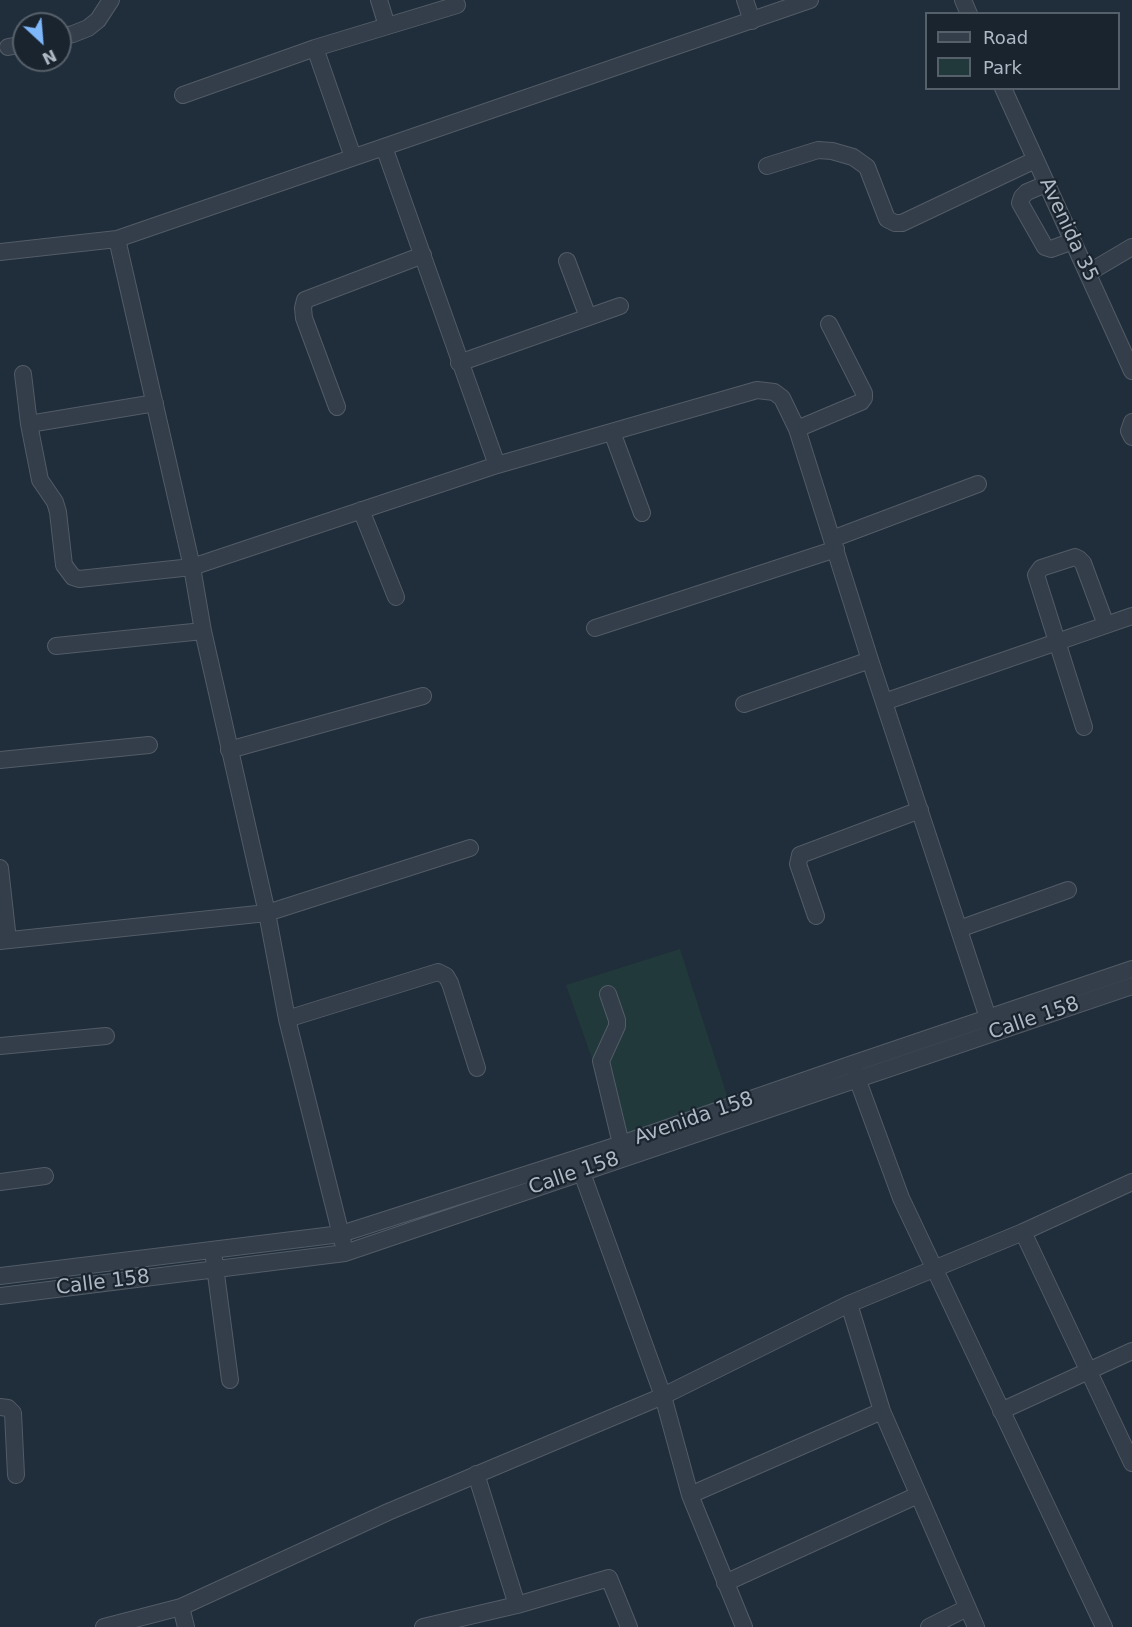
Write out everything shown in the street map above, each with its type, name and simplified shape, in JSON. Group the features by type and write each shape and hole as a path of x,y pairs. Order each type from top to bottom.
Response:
{"street":[{"path":"72,34 88,28 98,20 111,0"},
{"path":"379,0 387,26"},
{"path":"745,0 752,21"},
{"path":"0,252 117,239 810,0"},
{"path":"183,95 315,48 457,5"},
{"path":"315,48 353,157"},
{"name":"Avenida 35","path":"1004,90 1132,371"},
{"path":"384,147 497,465"},
{"path":"767,166 818,150 832,151 859,160 867,167 887,219 895,223 902,223 1035,160"},
{"path":"1046,184 1027,192 1020,203 1045,247 1051,249 1073,241"},
{"path":"117,239 192,567 203,631 267,913 287,1019 345,1253"},
{"path":"1088,273 1132,247"},
{"path":"337,407 304,318 305,300 423,255"},
{"path":"567,261 588,317"},
{"path":"459,363 620,306"},
{"path":"797,429 861,402 864,398 864,393 829,324"},
{"path":"23,374 29,424 40,480 55,502 58,512 64,564 73,577 79,579 192,567 497,465 757,390 774,392 782,398 797,429 870,660 991,1025"},
{"path":"29,424 155,404"},
{"path":"1132,422 1129,431 1132,437"},
{"path":"612,432 642,513"},
{"path":"595,628 834,544 978,484"},
{"path":"362,510 396,597"},
{"path":"1083,727 1036,575 1041,568 1075,557 1083,563 1106,625"},
{"path":"884,702 1132,616"},
{"path":"56,646 203,631"},
{"path":"744,704 870,660"},
{"path":"229,750 423,696"},
{"path":"0,760 149,745"},
{"path":"816,916 798,864 800,855 920,810"},
{"path":"0,868 4,941 267,913 470,848"},
{"path":"959,929 1068,890"},
{"name":"Avenida 158","path":"0,1276 341,1234 579,1165 621,1144 855,1071 991,1025 1132,969"},
{"path":"287,1019 438,972 446,976 450,983 477,1068"},
{"name":"Calle 158","path":"991,1025 1132,986"},
{"path":"608,994 617,1026 601,1061 621,1144"},
{"path":"0,1046 106,1036"},
{"path":"855,1071 901,1198 1104,1627"},
{"name":"Calle 158","path":"0,1296 345,1253 579,1165 855,1071"},
{"path":"579,1165 663,1396 690,1495 744,1627"},
{"path":"0,1182 45,1176"},
{"path":"104,1627 181,1607 476,1474 663,1396 849,1304 1023,1232 1132,1182"},
{"path":"1023,1232 1131,1457"},
{"path":"213,1250 230,1380"},
{"path":"849,1304 882,1411 976,1627"},
{"path":"1001,1411 1132,1351"},
{"path":"0,1407 8,1408 13,1413 15,1475"},
{"path":"690,1495 882,1411"},
{"path":"476,1474 517,1605"},
{"path":"725,1583 918,1496"},
{"path":"423,1627 517,1605 609,1578 629,1627"},
{"path":"181,1607 186,1627"},
{"path":"929,1627 967,1608"}],"green space":[{"path":"680,949 730,1105 621,1141 566,985"}]}
